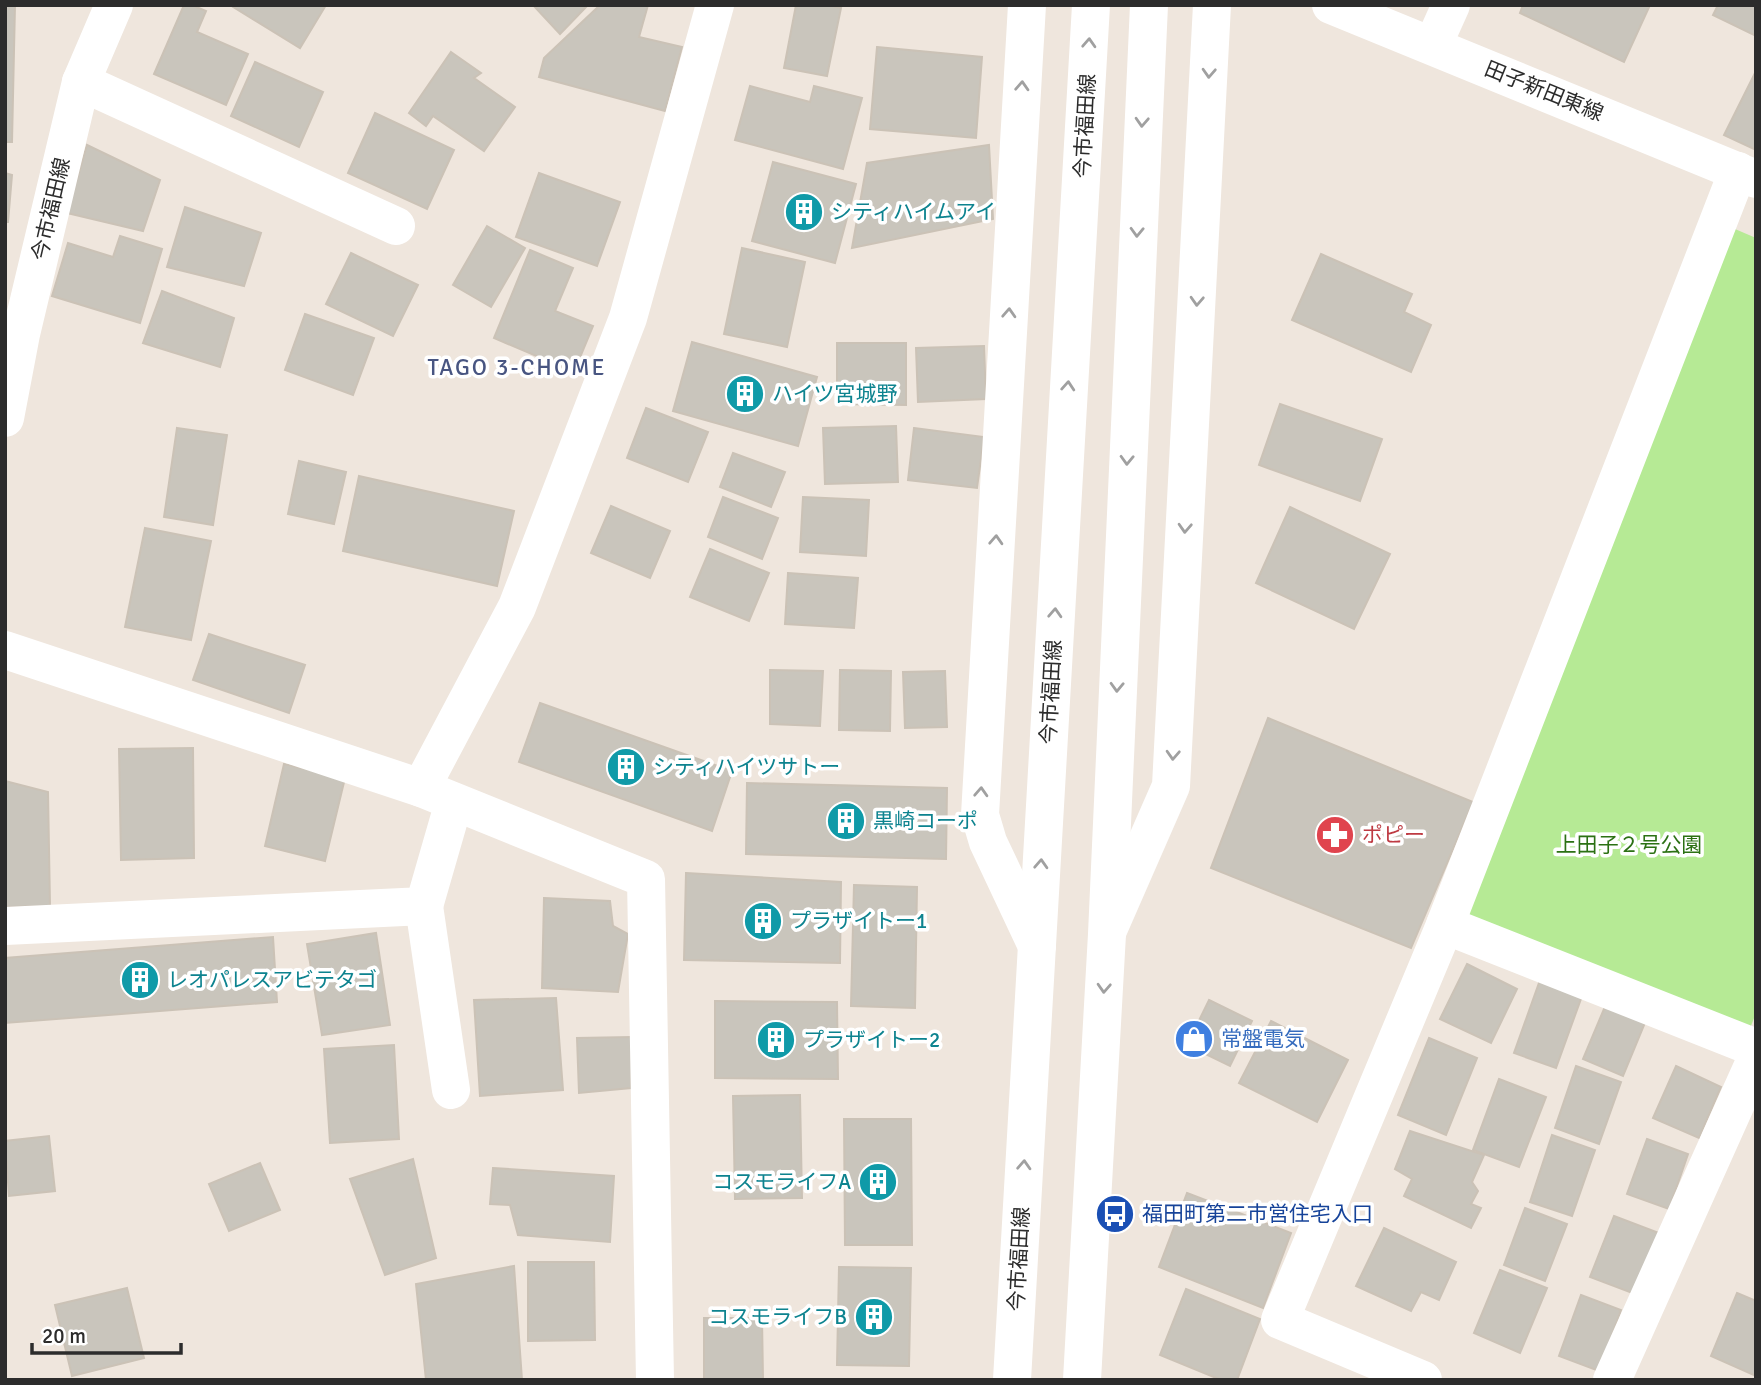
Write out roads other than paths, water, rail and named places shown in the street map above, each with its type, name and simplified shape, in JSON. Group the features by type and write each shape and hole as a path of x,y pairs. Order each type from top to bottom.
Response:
{"street":[{"name":"今市福田線","path":"5,418 21,334 81,82 114,5"},
{"path":"451,1090 424,906 438,795 517,607 628,318 715,5"},
{"path":"1027,5 980,815 988,842 1037,946"},
{"name":"今市福田線","path":"1012,1380 1091,5"},
{"path":"1082,1380 1107,933 1149,5"},
{"path":"1107,933 1171,786 1212,5"},
{"name":"田子新田東線","path":"1331,5 1747,175"},
{"path":"1433,45 1451,5"},
{"path":"81,82 396,226"},
{"path":"1423,1380 1280,1320 1445,925 1747,175"},
{"path":"5,650 438,795 646,879 655,1380"},
{"path":"5,926 424,906"},
{"path":"1445,925 1756,1048"},
{"path":"1612,1380 1756,1059"}],"place":[{"name":"シティハイムアイ","path":"804,212"},
{"name":"ハイツ宮城野","path":"745,394"},
{"name":"シティハイツサトー","path":"626,767"},
{"name":"黒崎コーポ","path":"846,821"},
{"name":"ポピー","path":"1335,835"},
{"name":"プラザイトー1","path":"763,921"},
{"name":"レオパレスアビテタゴ","path":"140,980"},
{"name":"常盤電気","path":"1194,1039"},
{"name":"プラザイトー2","path":"776,1040"},
{"name":"コスモライフA","path":"878,1182"},
{"name":"福田町第二市営住宅入口","path":"1115,1214"},
{"name":"コスモライフB","path":"874,1317"}],"district":[{"name":"TAGO 3-CHOME","path":"517,367"}],"park label":[{"name":"上田子２号公園","path":"1629,845"}]}
